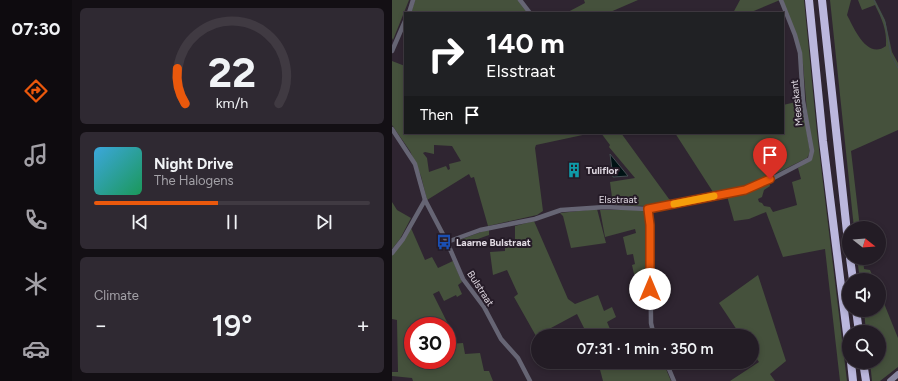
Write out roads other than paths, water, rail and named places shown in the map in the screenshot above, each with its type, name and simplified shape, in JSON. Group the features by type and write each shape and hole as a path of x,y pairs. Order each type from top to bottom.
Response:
{"highway":[{"path":"809,0 823,141 846,325"},
{"path":"822,0 846,221"},
{"path":"852,369 853,381"},
{"path":"864,369 866,381"}],"main road":[{"path":"890,381 898,374"}],"street":[{"path":"409,12 412,0"},
{"path":"520,0 529,12"},
{"name":"Meerskant","path":"781,0 795,35 800,53 803,101 812,151 810,159"},
{"path":"392,50 404,23"},
{"name":"Bulstraat","path":"392,129 415,164 424,200 447,242 463,279 484,307 500,338 518,358 530,381"},
{"name":"Elsstraat","path":"447,242 480,230 535,219 561,210 605,208 648,209 758,186 810,159"},
{"path":"392,252 403,239 424,200"},
{"path":"648,209 652,329"},
{"path":"669,369 674,381"}],"waterway":[{"path":"874,0 885,22 891,55 898,68"}],"place":[{"name":"Tuliflor","path":"574,170"},
{"name":"Laarne Bulstraat","path":"444,242"}]}
